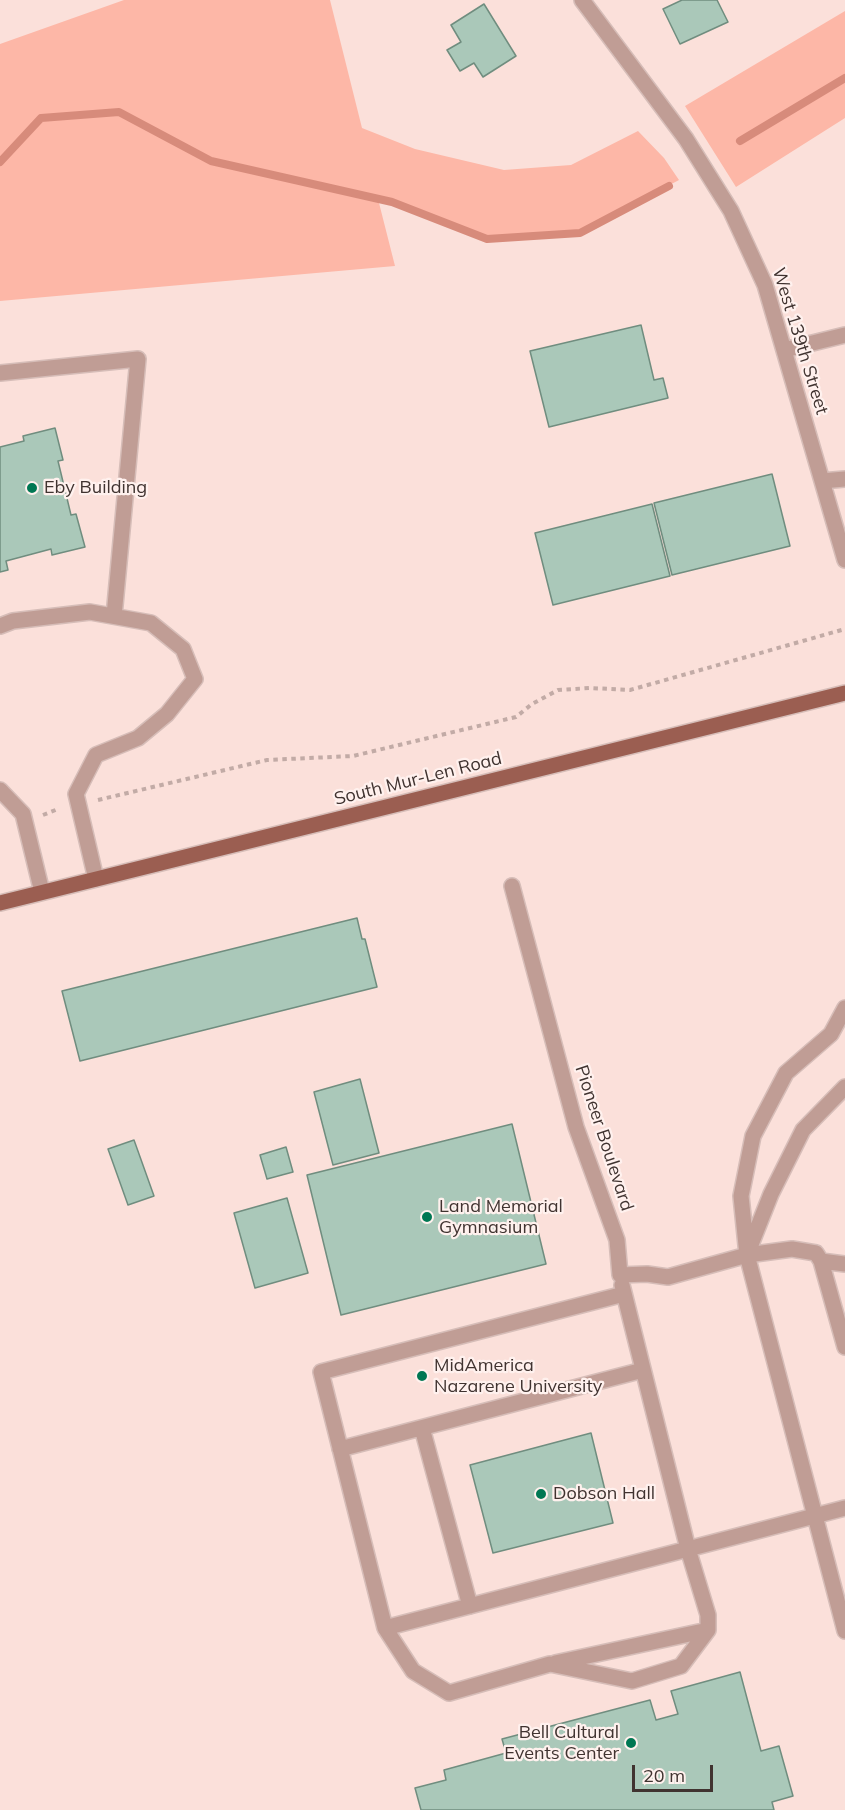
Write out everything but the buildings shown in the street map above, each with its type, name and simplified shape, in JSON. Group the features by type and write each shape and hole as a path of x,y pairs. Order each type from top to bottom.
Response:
{"main road":[{"name":"South Mur-Len Road","path":"0,903 845,693"}],"street":[{"name":"West 139th Street","path":"582,0 686,139 731,211 765,285 845,560"},
{"path":"784,350 845,334"},
{"path":"0,373 138,359 114,616"},
{"path":"822,481 845,480"},
{"path":"0,626 13,621 90,612 151,623 183,649 195,679 167,714 138,738 96,755 76,794 96,879"},
{"path":"0,790 23,814 42,892"},
{"name":"Pioneer Boulevard","path":"512,886 576,1127 617,1240 624,1294 688,1549 708,1615 708,1629"},
{"path":"845,1008 831,1034 786,1073 753,1136 741,1196 747,1255 845,1631"},
{"path":"747,1255 771,1194 803,1130 845,1087"},
{"path":"620,1275 646,1274 668,1277 747,1255 792,1249 816,1253 821,1261 845,1347"},
{"path":"821,1261 845,1264"},
{"path":"624,1294 321,1372 340,1449 385,1628 413,1671 449,1693 550,1664 708,1629"},
{"path":"340,1449 643,1370"},
{"path":"422,1428 470,1606"},
{"path":"385,1628 845,1508"},
{"path":"550,1664 632,1681 681,1666 708,1629"}],"path":[{"path":"26,825 52,810 267,760 352,756 516,717 532,704 558,690 590,688 630,690 845,629"}],"shaded area":[{"path":"124,0 330,0 362,128 415,149 504,170 571,165 638,131 664,158 679,180 580,233 487,239 392,202 378,199 395,266 0,301 0,44"},
{"path":"845,11 845,118 736,187 685,106"}],"waterway":[{"path":"740,141 845,78"},
{"path":"0,162 41,118 119,112 211,161 392,202 487,239 580,233 669,186"}],"place":[{"name":"Eby Building","path":"32,488"},
{"name":"Land Memorial Gymnasium","path":"427,1217"},
{"name":"MidAmerica Nazarene University","path":"422,1376"},
{"name":"Dobson Hall","path":"541,1494"},
{"name":"Bell Cultural Events Center","path":"631,1743"}]}
